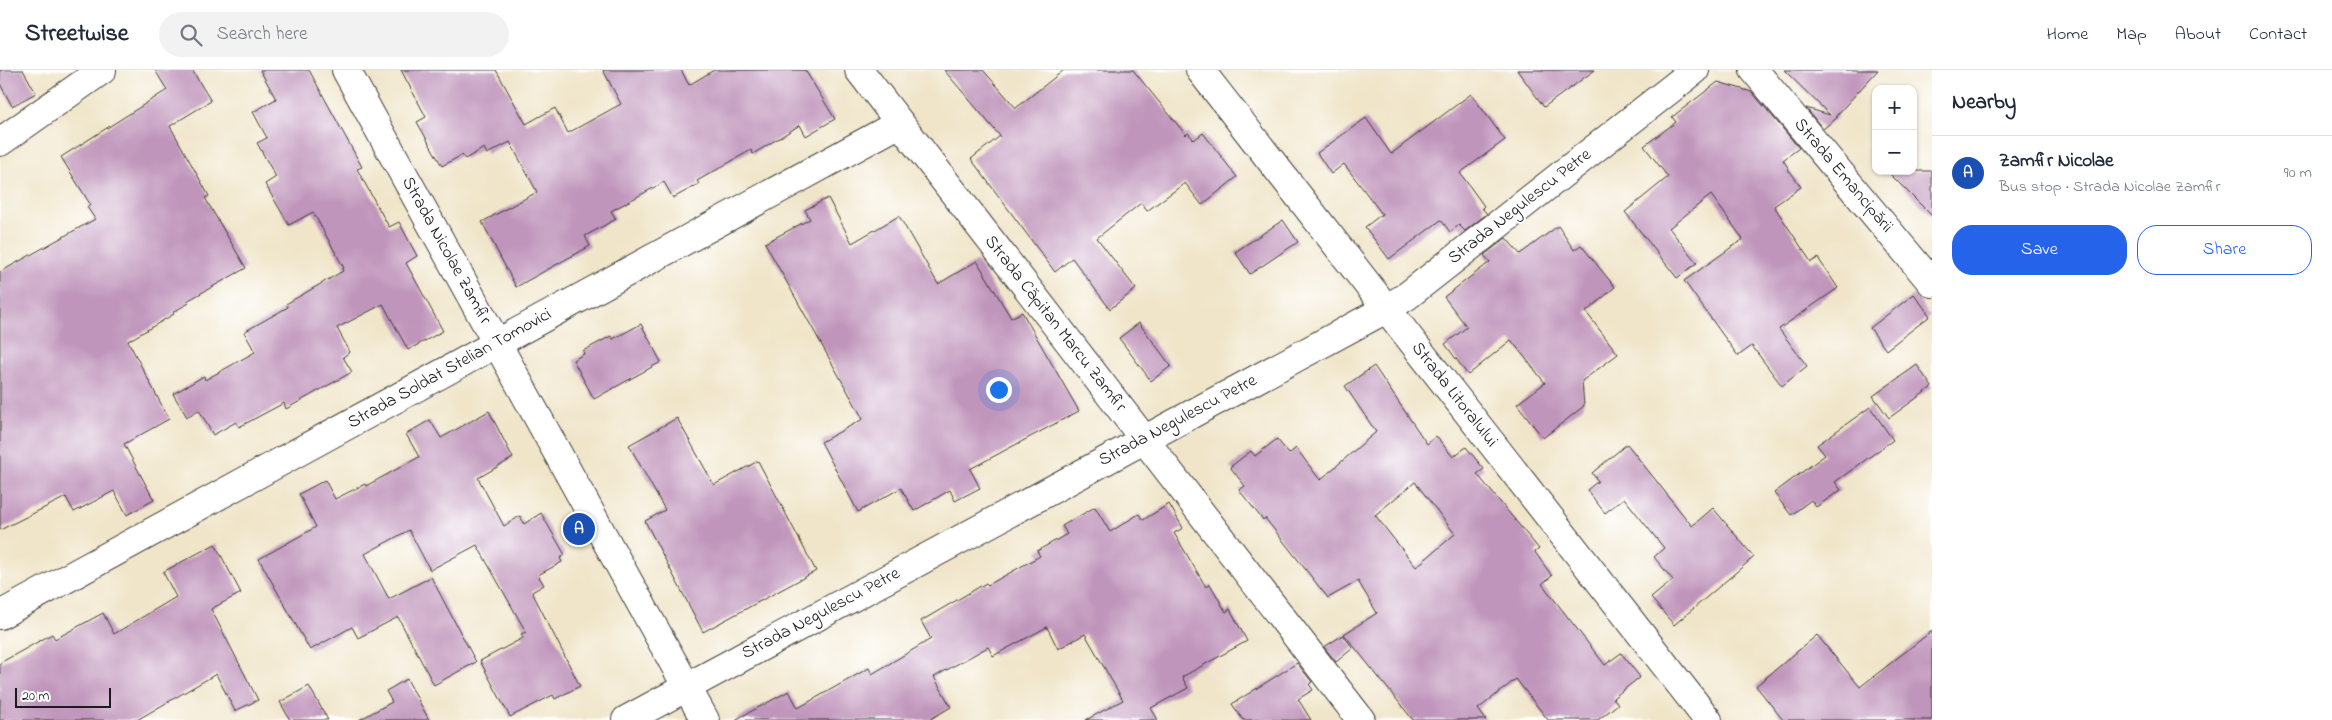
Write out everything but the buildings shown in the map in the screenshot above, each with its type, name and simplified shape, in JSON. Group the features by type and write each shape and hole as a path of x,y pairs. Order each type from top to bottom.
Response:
{"street":[{"path":"0,142 102,70"},
{"name":"Strada Nicolae Zamfir","path":"346,70 705,720"},
{"name":"Strada Căpitan Marcu Zamfir","path":"859,70 1361,720"},
{"name":"Strada Litoralului","path":"1200,70 1708,720"},
{"name":"Strada Negulescu Petre","path":"626,720 1408,296 1695,70"},
{"name":"Strada Emancipării","path":"1754,70 1932,283"},
{"name":"Strada Soldat Stelian Tomovici","path":"0,615 900,123"}],"place":[{"name":"Zamfir Nicolae","path":"579,529"}]}
